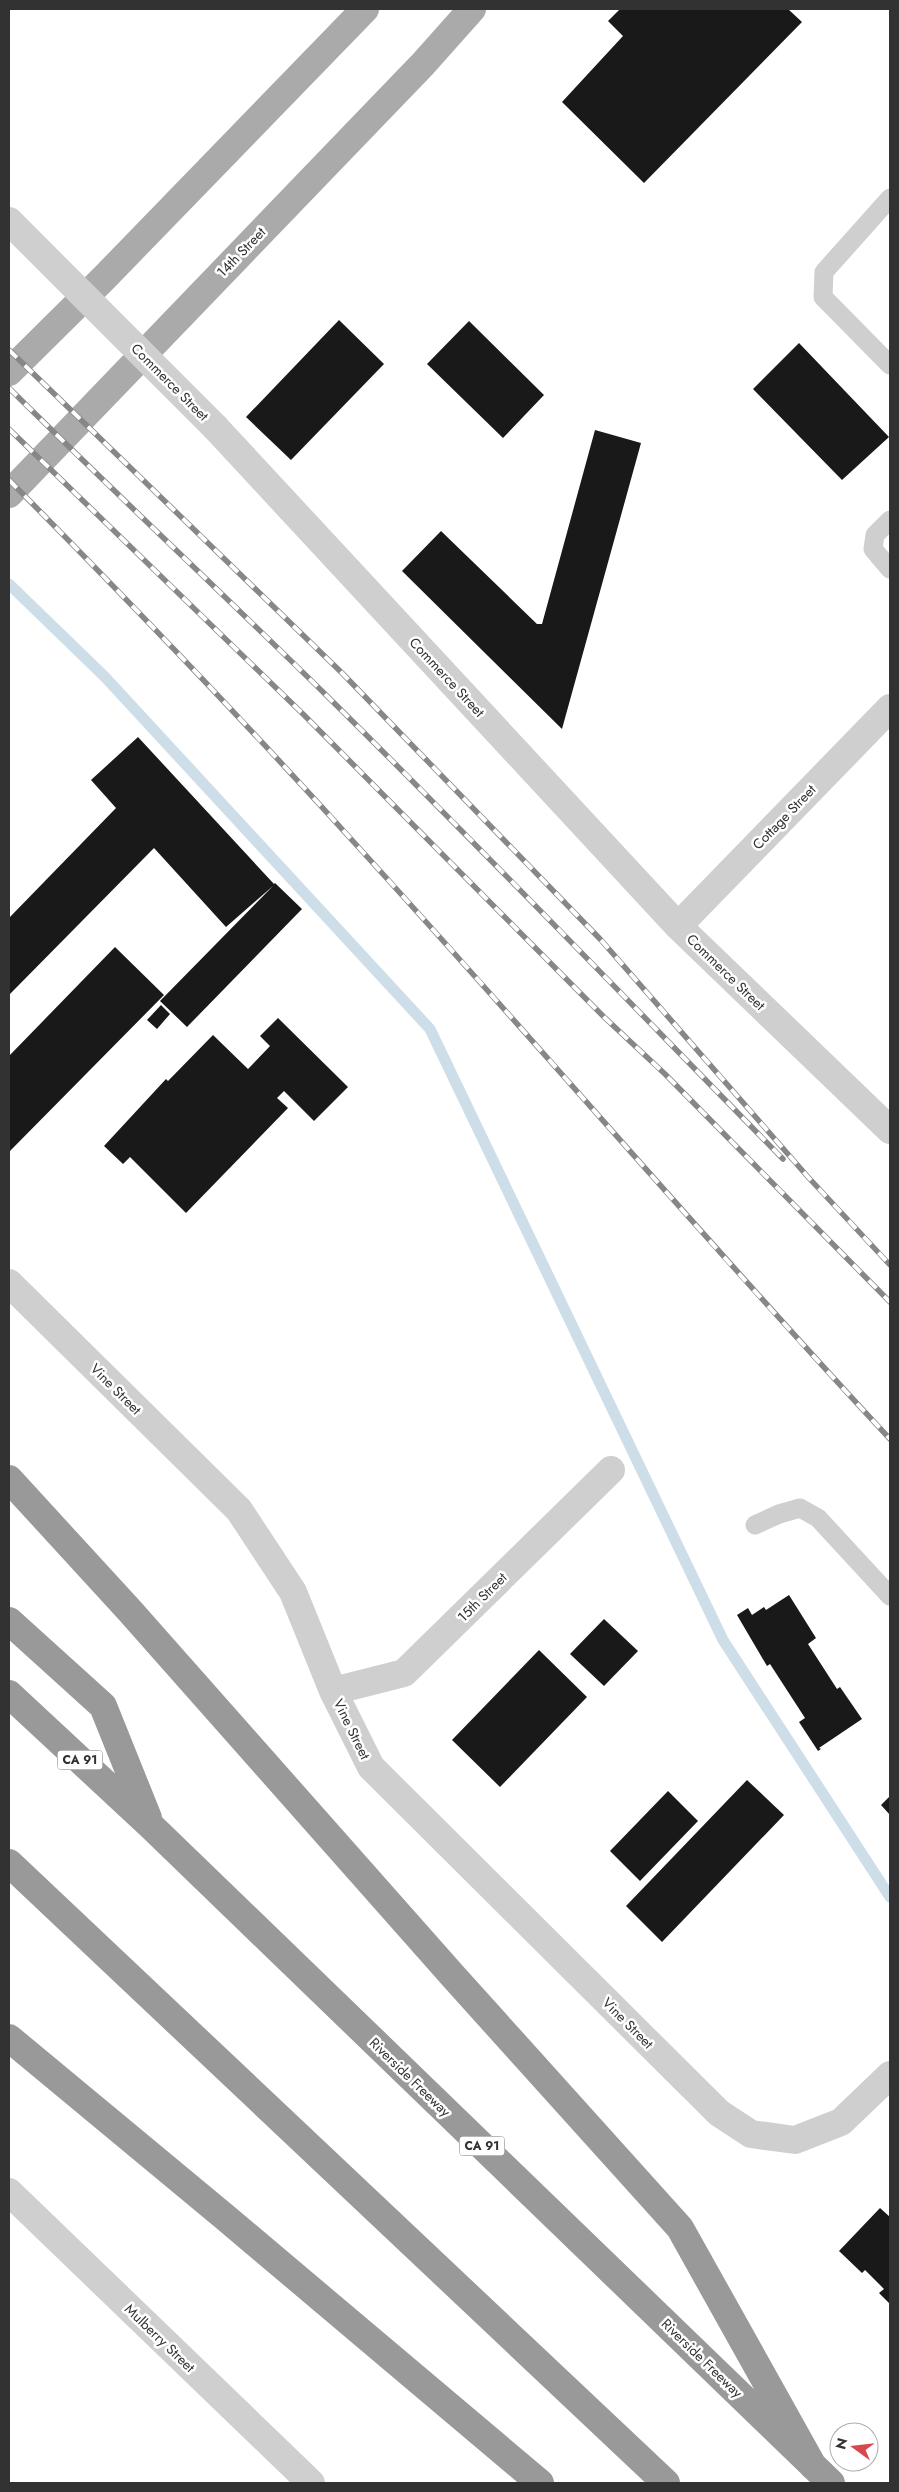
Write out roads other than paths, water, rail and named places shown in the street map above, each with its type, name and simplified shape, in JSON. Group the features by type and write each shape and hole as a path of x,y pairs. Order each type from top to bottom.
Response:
{"highway":[{"path":"9,1479 130,1611 452,1976 680,2228 822,2475"},
{"path":"9,1621 103,1706 151,1826"},
{"name":"Riverside Freeway","path":"9,1694 151,1826 822,2475"},
{"path":"9,1863 666,2483"},
{"path":"9,2038 540,2483"}],"main road":[{"path":"9,372 104,278 365,9"},
{"name":"14th Street","path":"9,494 423,64 472,9"}],"street":[{"name":"Commerce Street","path":"9,221 215,427 678,926 890,1130"},
{"name":"Cottage Street","path":"678,926 890,708"},
{"name":"Vine Street","path":"9,1283 239,1510 293,1592 333,1691 371,1767 719,2113 751,2134 795,2140 841,2122 890,2075"},
{"name":"15th Street","path":"333,1691 404,1673 611,1470"},
{"name":"Mulberry Street","path":"9,2192 311,2483"}],"lane":[{"path":"890,198 824,272 823,297 890,365"},
{"path":"890,520 875,535 873,549 890,569"},
{"path":"755,1525 779,1514 800,1508 818,1518 890,1596"}],"waterway":[{"path":"9,584 105,677 430,1029 723,1640 890,1897"}],"railway":[{"path":"9,350 342,673 601,940 808,1177 890,1265"},
{"path":"9,388 383,752 783,1159"},
{"path":"9,429 304,715 604,1017 665,1074 890,1302"},
{"path":"9,480 99,571 275,756 427,923 756,1293 890,1439"}]}
